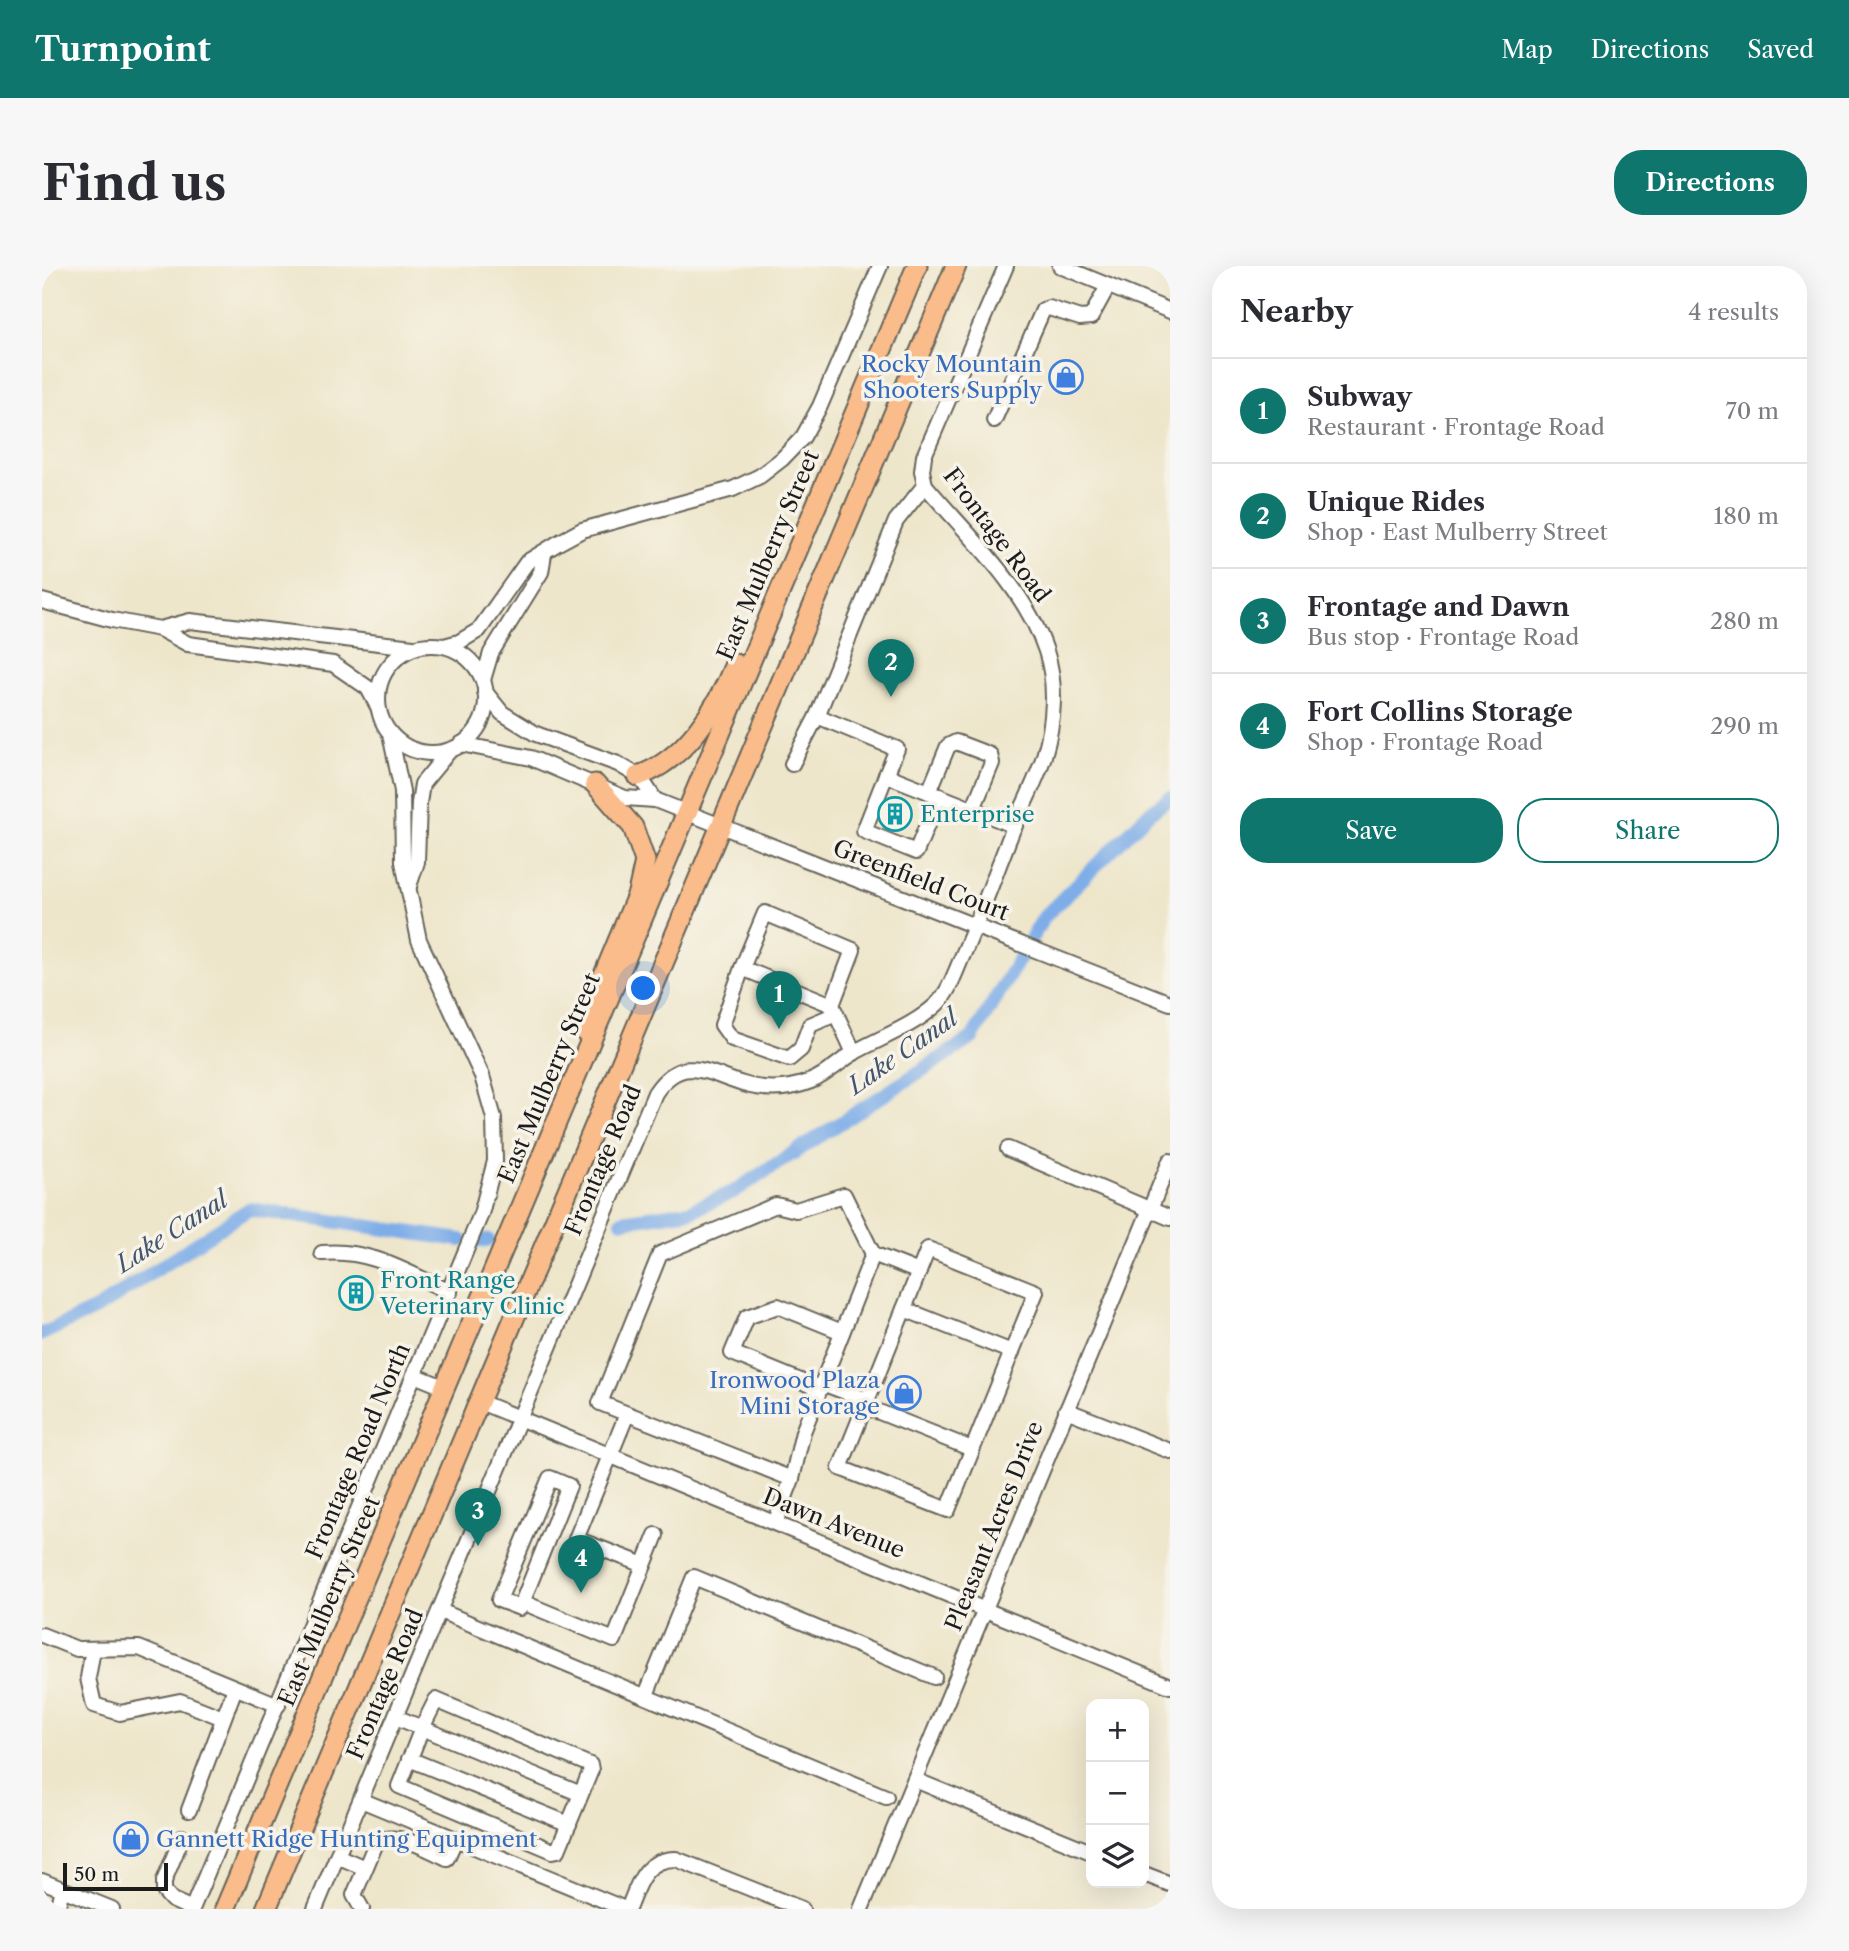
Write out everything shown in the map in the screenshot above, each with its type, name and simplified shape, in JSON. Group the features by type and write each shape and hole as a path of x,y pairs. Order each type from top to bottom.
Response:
{"highway":[{"name":"East Mulberry Street","path":"225,1909 917,266"},
{"path":"266,1909 956,266"},
{"path":"638,776 657,769 673,757 704,720 728,681 765,594 799,546"},
{"path":"581,1067 591,1006 638,893 645,861 633,827 595,784"}],"street":[{"path":"160,629 190,621 414,648 459,642 479,630 527,562 582,530 733,489 760,476 782,459 803,437 820,406 880,266"},
{"name":"Frontage Road","path":"314,1909 655,1093 664,1079 685,1069 697,1068 745,1085 787,1089 814,1080 854,1053 919,1019 938,1003 947,990 976,926 1044,756 1053,714 1053,683 1047,653 1035,622 1016,593 925,485 922,471 924,456 1006,266"},
{"path":"1060,266 1170,311"},
{"path":"994,420 1043,310 1049,308 1080,318 1091,317 1108,286"},
{"path":"792,764 817,716 896,521 925,485"},
{"path":"409,887 418,854 422,784 478,727 483,716 484,686 491,653 541,572 544,554"},
{"path":"42,601 112,620 160,629 188,644 333,664 368,688 390,734 415,751 439,752 456,747"},
{"path":"444,646 470,660 502,713 527,729 618,764 638,776 655,800"},
{"path":"378,707 382,678 401,654 414,648"},
{"path":"817,716 897,749 864,831 916,852 948,746 956,742 990,755 992,763 973,809"},
{"name":"Frontage Road North","path":"192,1909 450,1292 490,1188 495,1161 494,1118 482,1076 419,940 410,906 403,862 402,791 390,734"},
{"name":"Greenfield Court","path":"456,747 531,758 625,798 655,800 1170,1003"},
{"path":"886,775 1015,826"},
{"path":"765,914 853,950 834,1009 810,1025 801,1049 789,1059 732,1039 722,1025 742,968 765,914"},
{"path":"742,968 834,1009 854,1053"},
{"path":"1008,1149 1170,1218"},
{"name":"Pleasant Acres Drive","path":"861,1909 1170,1161"},
{"path":"792,1479 600,1403 660,1254 776,1205 796,1210 844,1195 873,1254 919,1272"},
{"path":"322,1253 348,1250 365,1255 450,1292"},
{"path":"928,1250 1036,1292 948,1510 840,1468 904,1309 928,1250"},
{"path":"775,1523 792,1479 803,1432 873,1254"},
{"path":"842,1332 778,1306 747,1317 732,1353 866,1403 972,1450"},
{"path":"904,1309 1012,1352"},
{"path":"414,1375 446,1388"},
{"name":"Dawn Avenue","path":"480,1402 1170,1686"},
{"path":"1066,1410 1170,1451"},
{"path":"627,1414 576,1539 644,1565"},
{"path":"550,1478 569,1486 522,1602 520,1608 499,1600 550,1478"},
{"path":"522,1602 614,1640 656,1535"},
{"path":"646,1695 694,1577 934,1677"},
{"path":"440,1611 886,1797"},
{"path":"42,1635 77,1649 139,1648 278,1705"},
{"path":"93,1649 88,1678 94,1704 120,1713 180,1701 223,1718"},
{"path":"189,1810 235,1688"},
{"path":"436,1700 590,1765 591,1770 558,1850 553,1851 399,1786 408,1759 436,1700"},
{"path":"396,1717 581,1794"},
{"path":"408,1759 569,1824"},
{"path":"915,1780 1086,1850"},
{"path":"360,1801 626,1909 648,1868 656,1862 676,1859 802,1909"},
{"path":"182,1837 164,1881 164,1891 172,1900 192,1909"},
{"path":"362,1909 354,1895 376,1843 383,1839 405,1840 447,1858 455,1840"},
{"path":"337,1856 365,1868"},
{"path":"1149,1876 1170,1884"},
{"path":"42,1881 112,1909"},
{"path":"57,1909 62,1889"}],"waterway":[{"name":"Lake Canal","path":"622,1221 690,1211 733,1192 972,1038 1044,917 1148,814 1170,798"},
{"name":"Lake Canal","path":"42,1334 98,1308 249,1209 461,1240"},
{"name":"Lake Canal","path":"478,1241 488,1240"}],"place":[{"name":"Rocky Mountain Shooters Supply","path":"1066,377"},
{"name":"Unique Rides","path":"891,697"},
{"name":"Enterprise","path":"895,814"},
{"name":"Subway","path":"779,1029"},
{"name":"Front Range Veterinary Clinic","path":"356,1293"},
{"name":"Ironwood Plaza Mini Storage","path":"904,1393"},
{"name":"Frontage and Dawn","path":"478,1546"},
{"name":"Fort Collins Storage","path":"581,1593"},
{"name":"Gannett Ridge Hunting Equipment","path":"131,1839"}]}
